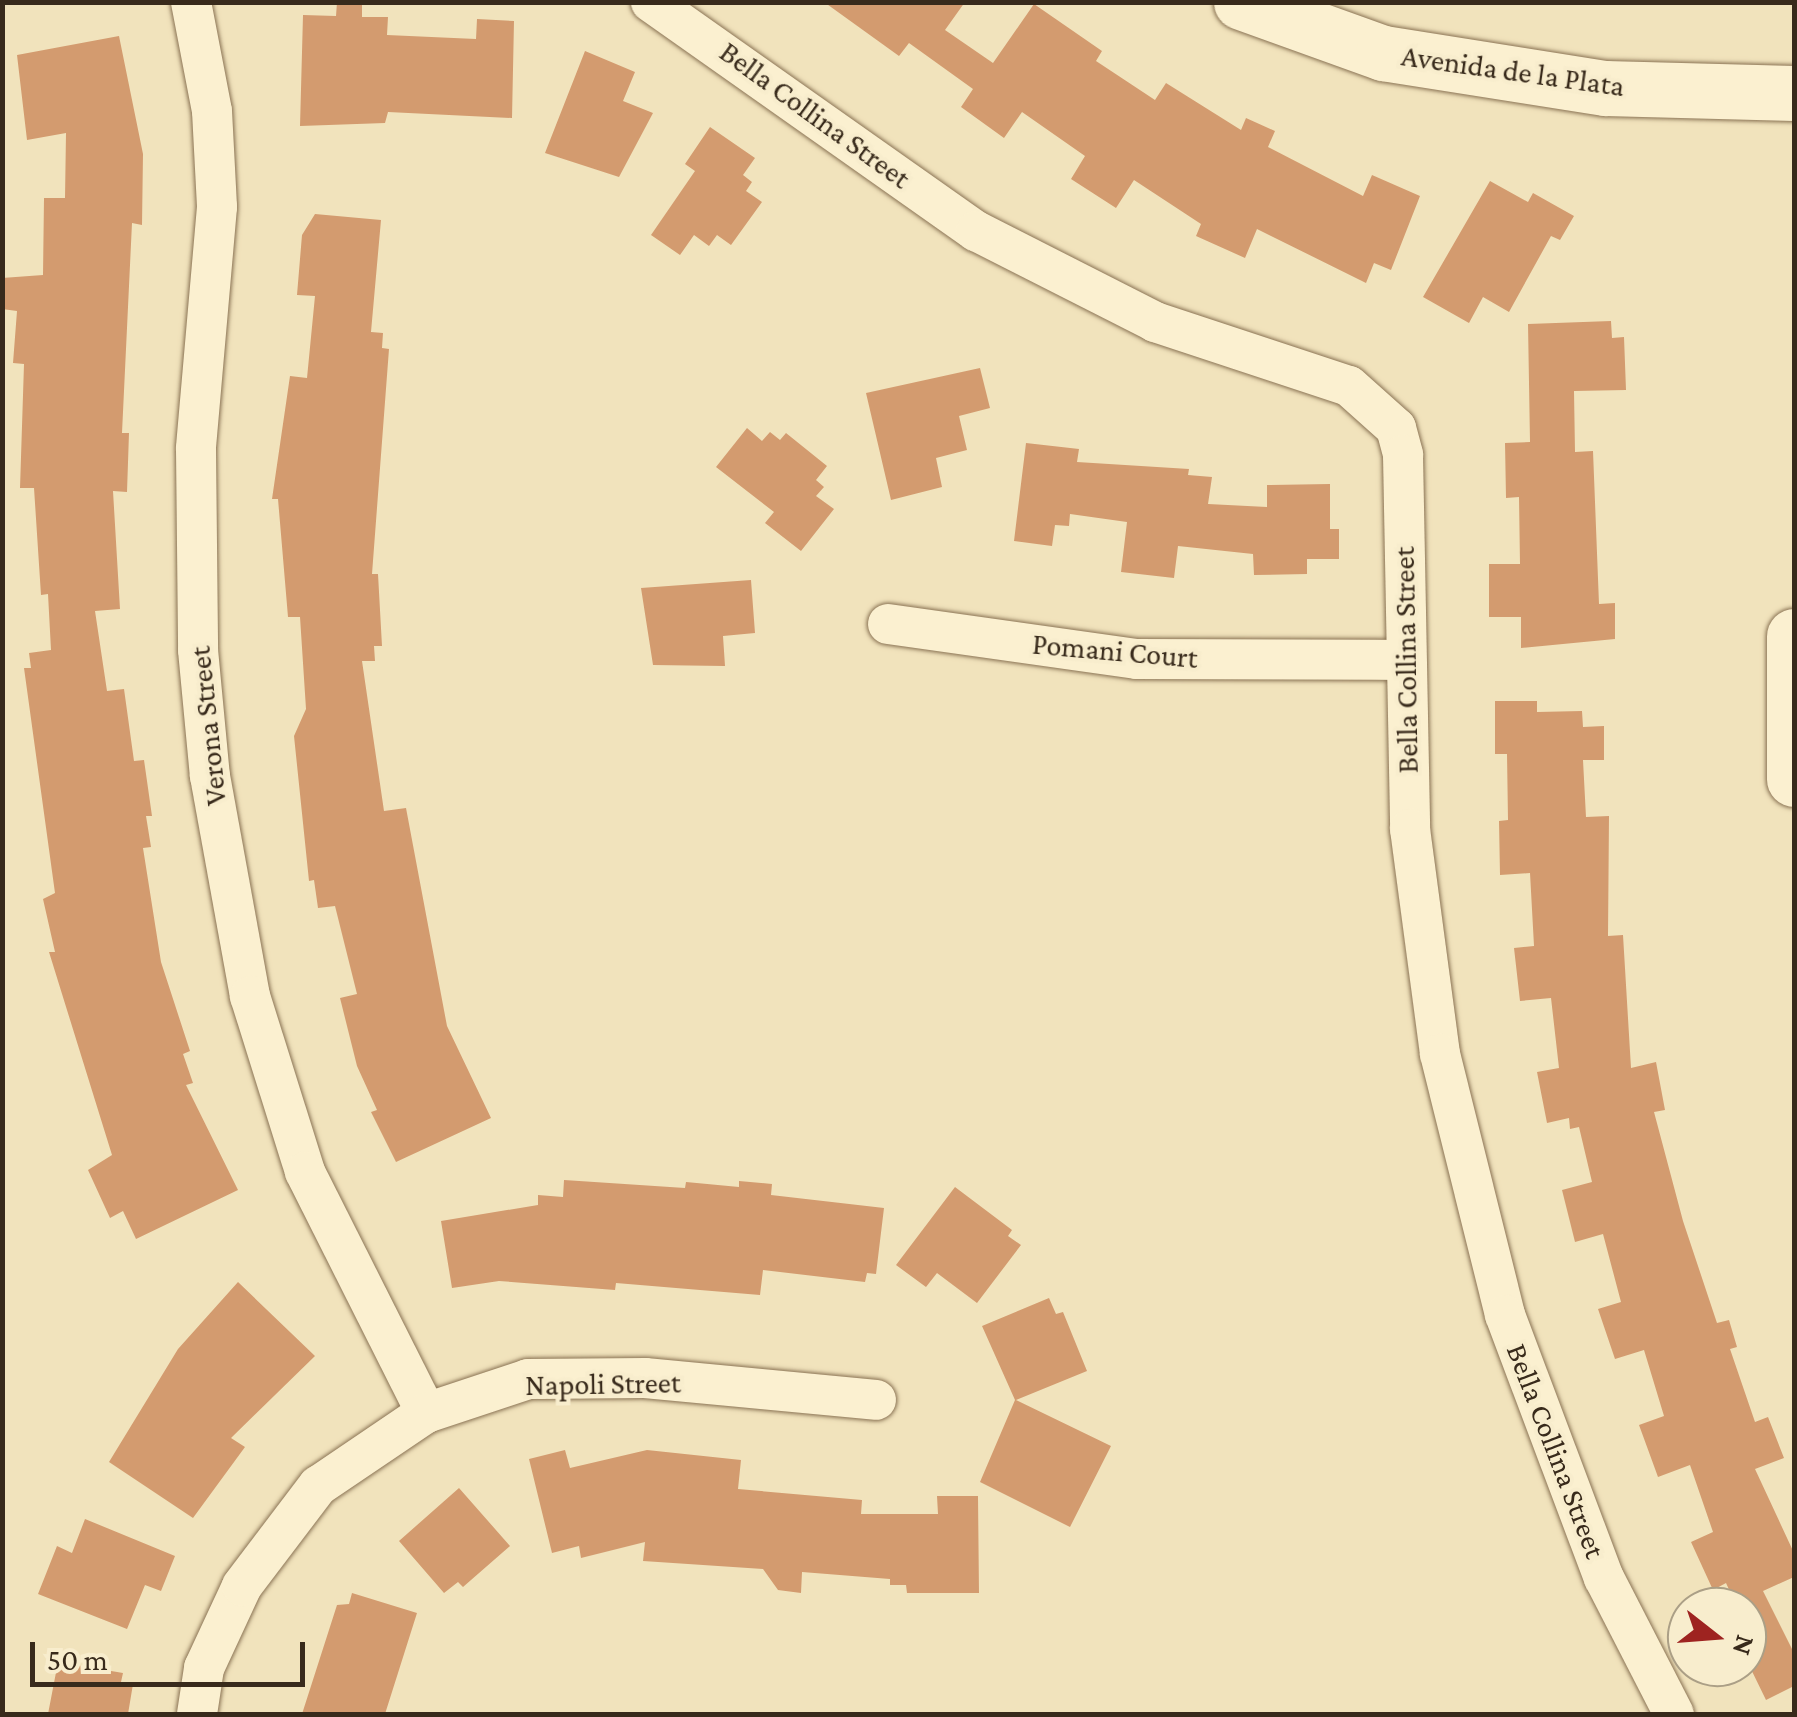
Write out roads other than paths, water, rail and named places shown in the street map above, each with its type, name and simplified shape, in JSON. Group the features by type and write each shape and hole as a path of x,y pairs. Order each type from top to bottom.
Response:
{"street":[{"name":"Verona Street","path":"191,2 212,111 217,207 196,449 198,650 210,776 250,996 305,1172 426,1413"},
{"name":"Bella Collina Street","path":"651,2 976,231 1155,322 1349,386 1396,428 1403,455 1410,829 1440,1054 1505,1315 1604,1578 1674,1714"},
{"name":"Avenida de la Plata","path":"1241,2 1382,53 1605,88 1794,93"},
{"name":"Pomani Court","path":"888,624 1137,659 1404,660"},
{"path":"1794,636 1794,779"},
{"name":"Napoli Street","path":"197,1714 204,1668 253,1571 318,1486 426,1413 528,1380 645,1378 876,1400"}]}
